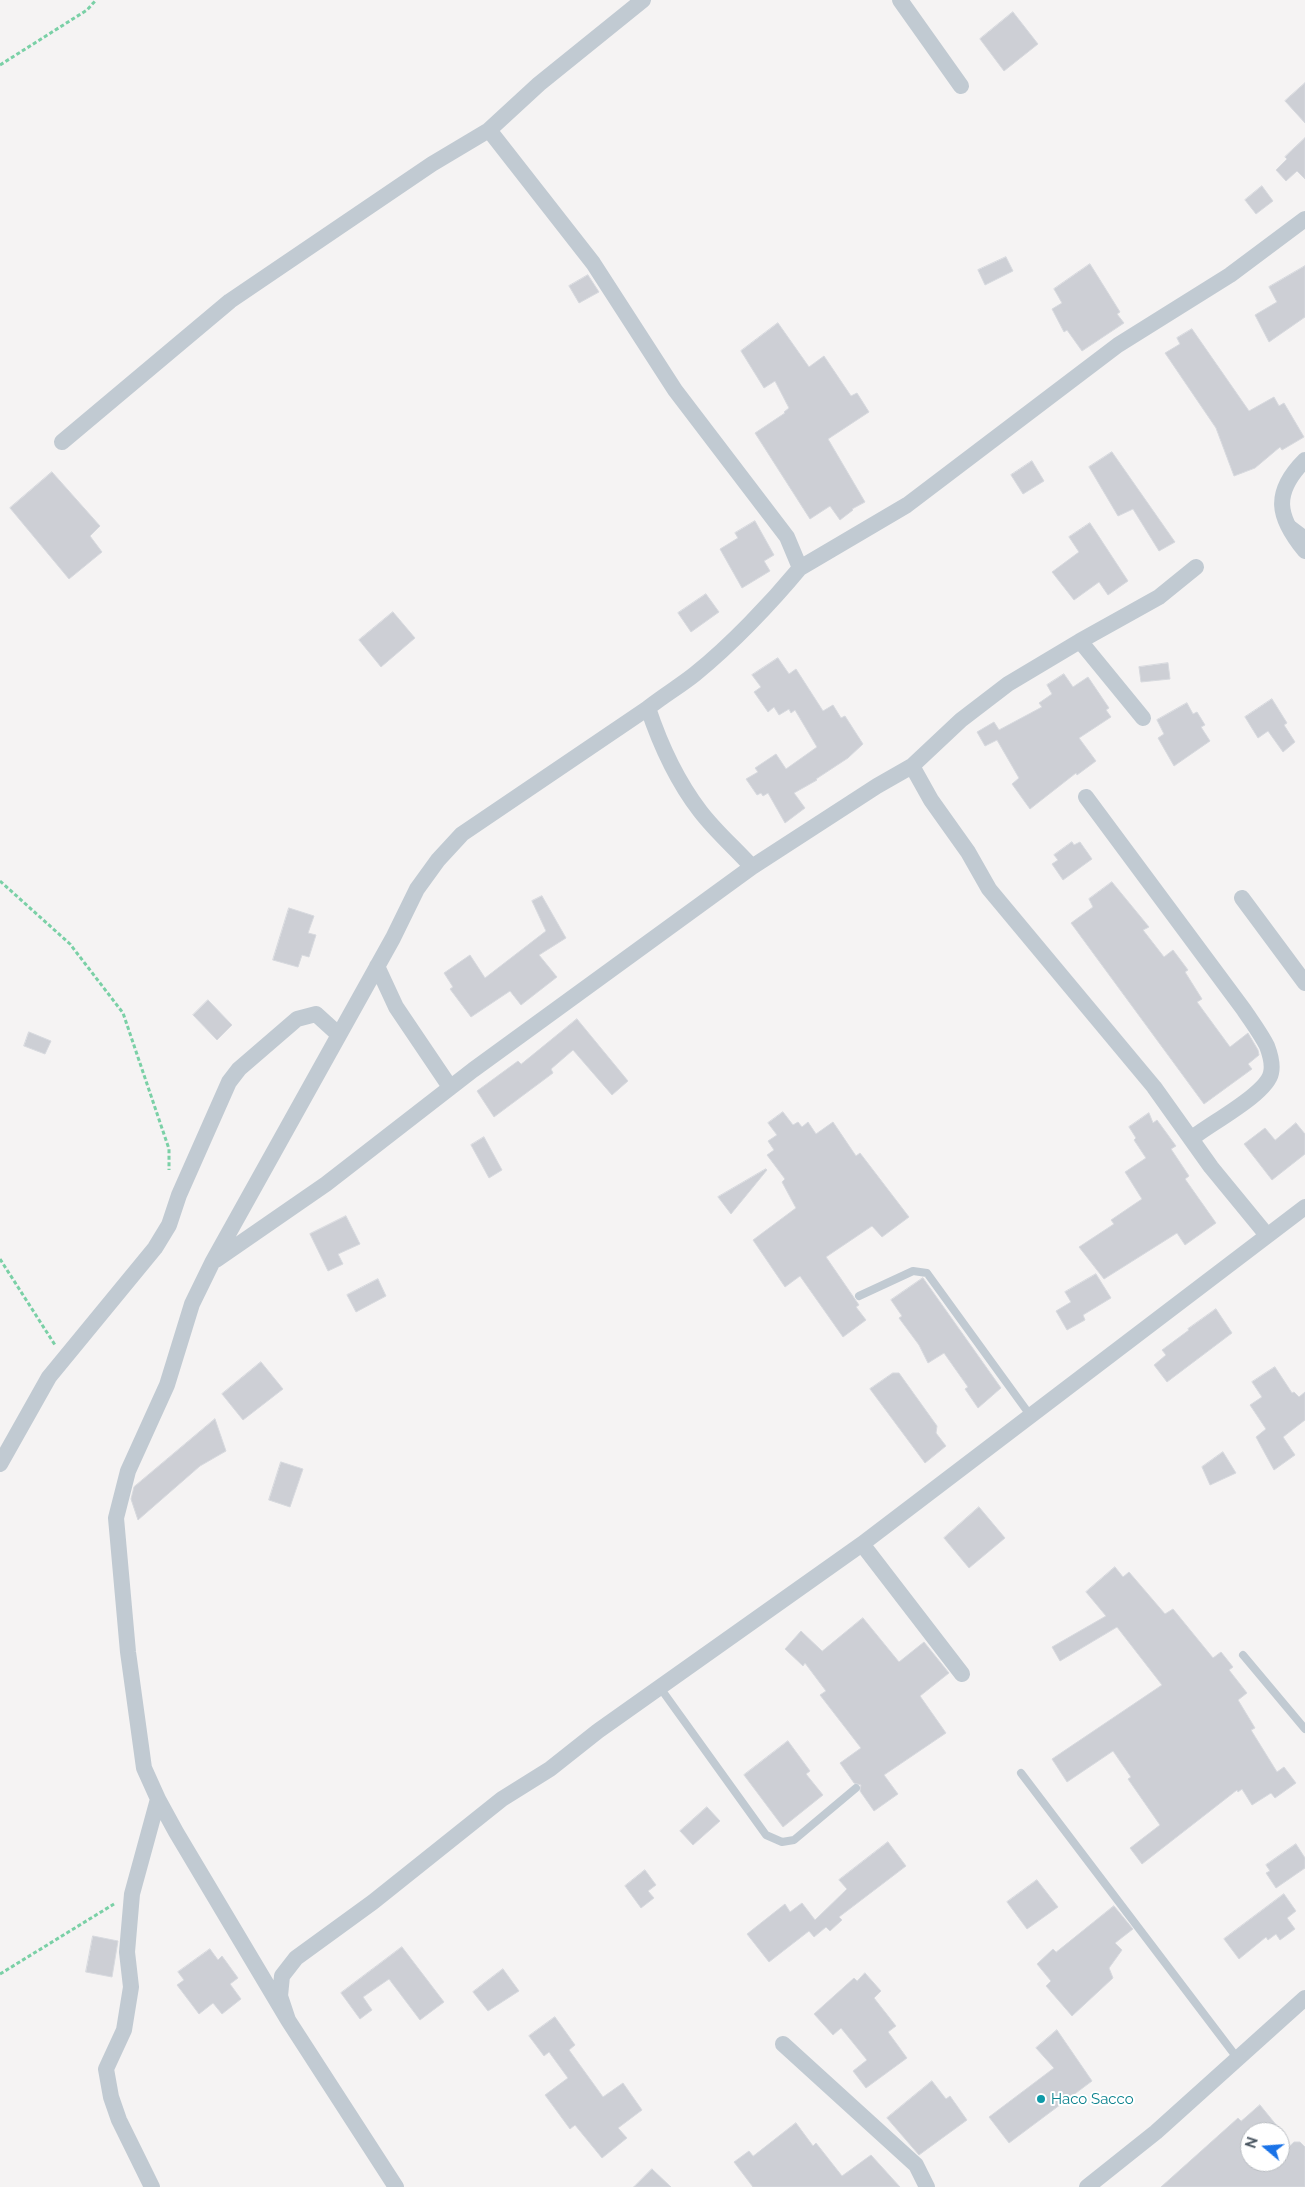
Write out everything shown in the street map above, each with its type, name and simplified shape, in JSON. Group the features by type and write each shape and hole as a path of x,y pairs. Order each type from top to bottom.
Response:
{"street":[{"path":"62,442 230,301 432,164 489,130 539,84 643,0"},
{"path":"900,0 961,86"},
{"path":"489,130 593,263 676,390 778,524 800,568"},
{"path":"396,2187 288,2020 158,1799 144,1768 128,1652 116,1518 128,1471 167,1386 192,1304 212,1263 377,966 417,889 438,860 462,834 648,708 695,673 775,598 800,568 906,505 1118,345 1230,275 1305,220"},
{"path":"1305,460 1287,485 1281,498 1281,509 1285,520 1305,551"},
{"path":"212,1263 326,1184 450,1087 752,867 877,786 912,766 961,720 1008,684 1080,640 1159,597 1196,567"},
{"path":"1080,640 1143,718"},
{"path":"648,708 655,730 670,761 699,810 752,867"},
{"path":"912,766 931,800 968,852 989,889 1154,1087 1191,1139 1266,1234"},
{"path":"1086,796 1244,1010 1267,1047 1271,1074 1267,1082 1256,1094 1191,1139"},
{"path":"1242,898 1305,983"},
{"path":"377,966 396,1007 450,1087"},
{"path":"0,1464 49,1377 155,1248 169,1225 179,1195 229,1082 239,1068 297,1019 316,1014 338,1034"},
{"path":"288,2020 280,1996 282,1976 296,1958 373,1902 502,1800 550,1769 598,1732 661,1689 862,1544 1266,1234 1305,1207"},
{"path":"862,1544 962,1674"},
{"path":"152,2187 119,2120 110,2097 106,2069 124,2030 131,1988 127,1952 132,1894 158,1799"},
{"path":"1087,2187 1156,2132 1305,1998"},
{"path":"783,2044 916,2165 927,2187"}],"lane":[{"path":"1285,520 1296,524 1305,534"},
{"path":"859,1296 913,1271 927,1273 1030,1416"},
{"path":"1243,1656 1305,1729"},
{"path":"661,1689 766,1835 782,1842 794,1840 856,1788"},
{"path":"1022,1774 1238,2059"}],"path":[{"path":"0,64 87,10 96,0"},
{"path":"0,881 70,944 123,1013 169,1149 169,1178"},
{"path":"0,1259 64,1360"},
{"path":"0,1974 132,1894"}],"building":[{"path":"1013,12 1038,44 1004,71 980,39"},
{"path":"1305,83 1305,123 1285,101"},
{"path":"1305,138 1305,179 1297,171 1286,181 1276,170 1287,159 1285,157"},
{"path":"1262,186 1273,201 1256,214 1245,200"},
{"path":"1006,257 1013,271 985,285 978,270"},
{"path":"1090,264 1120,312 1117,314 1124,323 1082,351 1067,330 1064,332 1052,309 1062,303 1054,289"},
{"path":"1305,266 1305,317 1269,342 1255,315 1277,302 1269,287"},
{"path":"588,275 599,292 579,303 569,286"},
{"path":"778,323 809,367 824,356 851,396 857,393 869,412 828,439 865,502 852,509 840,520 830,506 810,519 755,433 785,413 789,408 775,381 764,388 741,351"},
{"path":"1192,329 1249,411 1274,397 1279,406 1284,403 1304,437 1282,450 1280,447 1255,468 1234,476 1216,428 1165,353 1180,344 1177,338"},
{"path":"1112,452 1175,542 1159,551 1133,509 1118,516 1089,467"},
{"path":"1032,461 1044,481 1023,494 1011,475"},
{"path":"52,472 100,526 90,536 102,552 69,579 10,508"},
{"path":"755,521 774,555 764,561 770,571 742,588 720,549 738,538 735,533"},
{"path":"1090,523 1128,581 1108,595 1099,582 1074,600 1052,572 1079,552 1069,537"},
{"path":"706,594 719,612 691,632 678,613"},
{"path":"393,612 415,638 381,667 359,640"},
{"path":"778,658 789,674 796,669 823,711 833,705 841,718 845,716 863,744 848,758 817,780 794,793 805,808 785,823 768,793 763,796 761,793 757,795 746,779 758,772 755,768 776,754 786,769 817,747 795,710 791,713 789,709 779,715 774,707 768,712 754,692 761,687 752,675"},
{"path":"1168,663 1170,679 1141,682 1139,667"},
{"path":"1064,674 1073,687 1088,677 1109,708 1106,710 1111,717 1079,738 1096,761 1077,775 1076,773 1030,809 1012,784 1019,778 997,740 985,746 977,732 994,722 999,730 1042,707 1039,703 1052,694 1047,685"},
{"path":"1272,699 1287,723 1284,725 1295,742 1283,752 1268,731 1258,738 1245,717"},
{"path":"1187,703 1193,714 1197,712 1205,725 1201,727 1210,741 1174,766 1158,738 1164,734 1157,720"},
{"path":"1072,842 1074,845 1080,842 1092,859 1063,880 1052,864 1058,860 1054,855"},
{"path":"1112,882 1149,927 1143,930 1164,957 1173,950 1188,970 1185,972 1202,999 1197,1002 1230,1047 1248,1033 1258,1050 1259,1055 1248,1064 1252,1069 1204,1104 1071,923 1093,907 1089,899"},
{"path":"542,896 566,938 539,955 557,977 521,1005 510,991 471,1017 450,989 453,987 444,973 470,955 485,978 546,931 532,901"},
{"path":"289,908 314,916 308,933 316,935 309,957 302,955 298,967 273,960"},
{"path":"208,1000 232,1025 217,1040 193,1015"},
{"path":"577,1019 628,1081 612,1095 573,1050 551,1069 553,1073 494,1117 477,1091 518,1061 521,1064"},
{"path":"29,1032 51,1041 45,1054 24,1046"},
{"path":"783,1112 793,1125 798,1122 802,1127 808,1122 816,1134 833,1122 856,1156 860,1153 909,1217 882,1237 872,1226 826,1257 859,1305 856,1307 866,1320 843,1337 800,1276 785,1287 753,1240 796,1208 782,1182 785,1179 767,1155 774,1150 768,1141 777,1135 768,1123"},
{"path":"1149,1113 1153,1123 1157,1120 1176,1146 1171,1149 1189,1176 1185,1179 1216,1223 1185,1245 1177,1233 1104,1279 1079,1247 1114,1224 1111,1220 1142,1199 1125,1172 1146,1158 1134,1140 1136,1138 1129,1127"},
{"path":"1296,1123 1305,1134 1305,1154 1272,1180 1244,1144 1265,1128 1275,1140"},
{"path":"484,1137 502,1170 489,1178 471,1145"},
{"path":"767,1170 731,1214 718,1197"},
{"path":"346,1216 360,1244 338,1254 343,1264 328,1271 310,1234"},
{"path":"1096,1274 1111,1298 1083,1315 1085,1320 1067,1330 1056,1311 1071,1302 1065,1292"},
{"path":"923,1278 1001,1388 978,1408 965,1389 968,1387 944,1353 928,1363 919,1345 899,1318 902,1316 891,1300"},
{"path":"378,1279 386,1296 356,1312 347,1295"},
{"path":"1216,1309 1232,1333 1167,1382 1154,1365 1166,1355 1162,1350"},
{"path":"261,1362 283,1389 243,1420 222,1394"},
{"path":"1275,1367 1292,1393 1294,1392 1299,1397 1305,1392 1305,1420 1283,1437 1295,1455 1274,1470 1256,1437 1266,1429 1250,1405 1262,1397 1252,1382"},
{"path":"893,1373 899,1373 937,1426 936,1433 946,1446 925,1463 870,1389"},
{"path":"215,1419 226,1451 200,1466 138,1520 131,1499 134,1487"},
{"path":"1223,1452 1236,1473 1210,1485 1202,1467"},
{"path":"281,1462 303,1469 290,1507 269,1500"},
{"path":"979,1507 1005,1538 969,1568 944,1538"},
{"path":"1115,1567 1123,1577 1129,1572 1165,1614 1173,1609 1213,1658 1221,1652 1233,1667 1229,1670 1247,1693 1238,1700 1255,1728 1251,1730 1277,1772 1284,1767 1296,1783 1275,1798 1271,1793 1252,1805 1242,1789 1238,1792 1237,1790 1142,1864 1130,1848 1160,1825 1128,1779 1131,1777 1113,1751 1067,1782 1052,1759 1162,1685 1117,1627 1060,1661 1052,1647 1106,1616 1086,1592"},
{"path":"863,1618 899,1662 924,1642 949,1673 920,1696 946,1733 884,1775 898,1794 874,1811 860,1791 861,1785 854,1783 840,1763 861,1748 820,1695 826,1691 805,1663 803,1666 785,1649 801,1631 822,1651"},
{"path":"788,1741 810,1771 806,1774 823,1795 783,1827 744,1775"},
{"path":"707,1807 720,1821 693,1845 680,1831"},
{"path":"888,1842 906,1866 839,1917 842,1920 830,1931 826,1927 814,1937 809,1931 769,1962 747,1934 785,1904 790,1912 802,1903 815,1920 847,1889 839,1880"},
{"path":"1296,1844 1305,1858 1305,1868 1276,1888 1266,1873 1270,1871 1266,1865"},
{"path":"645,1870 656,1885 648,1891 654,1898 641,1908 625,1886"},
{"path":"1037,1880 1058,1907 1027,1929 1007,1902"},
{"path":"1284,1894 1296,1911 1287,1918 1295,1929 1280,1940 1276,1934 1268,1940 1266,1937 1239,1959 1224,1939"},
{"path":"1114,1906 1133,1929 1115,1943 1122,1950 1109,1968 1113,1978 1072,2016 1046,1986 1051,1981 1037,1964 1053,1949 1056,1952"},
{"path":"93,1936 118,1941 112,1977 86,1972"},
{"path":"402,1947 444,2002 420,2020 389,1979 363,1997 372,2010 360,2019 341,1993"},
{"path":"210,1949 218,1960 222,1956 238,1978 230,1984 241,1999 222,2014 213,2003 199,2014 177,1985 184,1980 178,1972"},
{"path":"503,1969 519,1991 488,2011 473,1992"},
{"path":"865,1973 881,1991 874,1998 896,2026 888,2032 907,2058 866,2088 853,2071 867,2060 841,2028 833,2035 814,2014 854,1978 857,1981"},
{"path":"555,2017 575,2045 569,2050 603,2097 623,2083 642,2110 618,2128 627,2138 602,2158 575,2125 570,2129 545,2095 568,2078 549,2052 544,2056 529,2036"},
{"name":"Haco Sacco","path":"1057,2030 1092,2081 1009,2143 989,2117 1054,2068 1036,2048"},
{"path":"932,2081 946,2099 950,2096 967,2120 919,2155 887,2118"},
{"path":"1260,2105 1274,2122 1240,2122 1240,2172 1290,2172 1290,2146 1294,2142 1300,2142 1305,2147 1305,2187 1161,2187 1238,2118 1241,2121"},
{"path":"796,2123 813,2146 816,2143 842,2176 871,2155 900,2187 753,2187 734,2162 749,2151 753,2156"},
{"path":"652,2169 671,2187 634,2187"}],"place":[{"name":"Haco Sacco","path":"1041,2099"}]}
